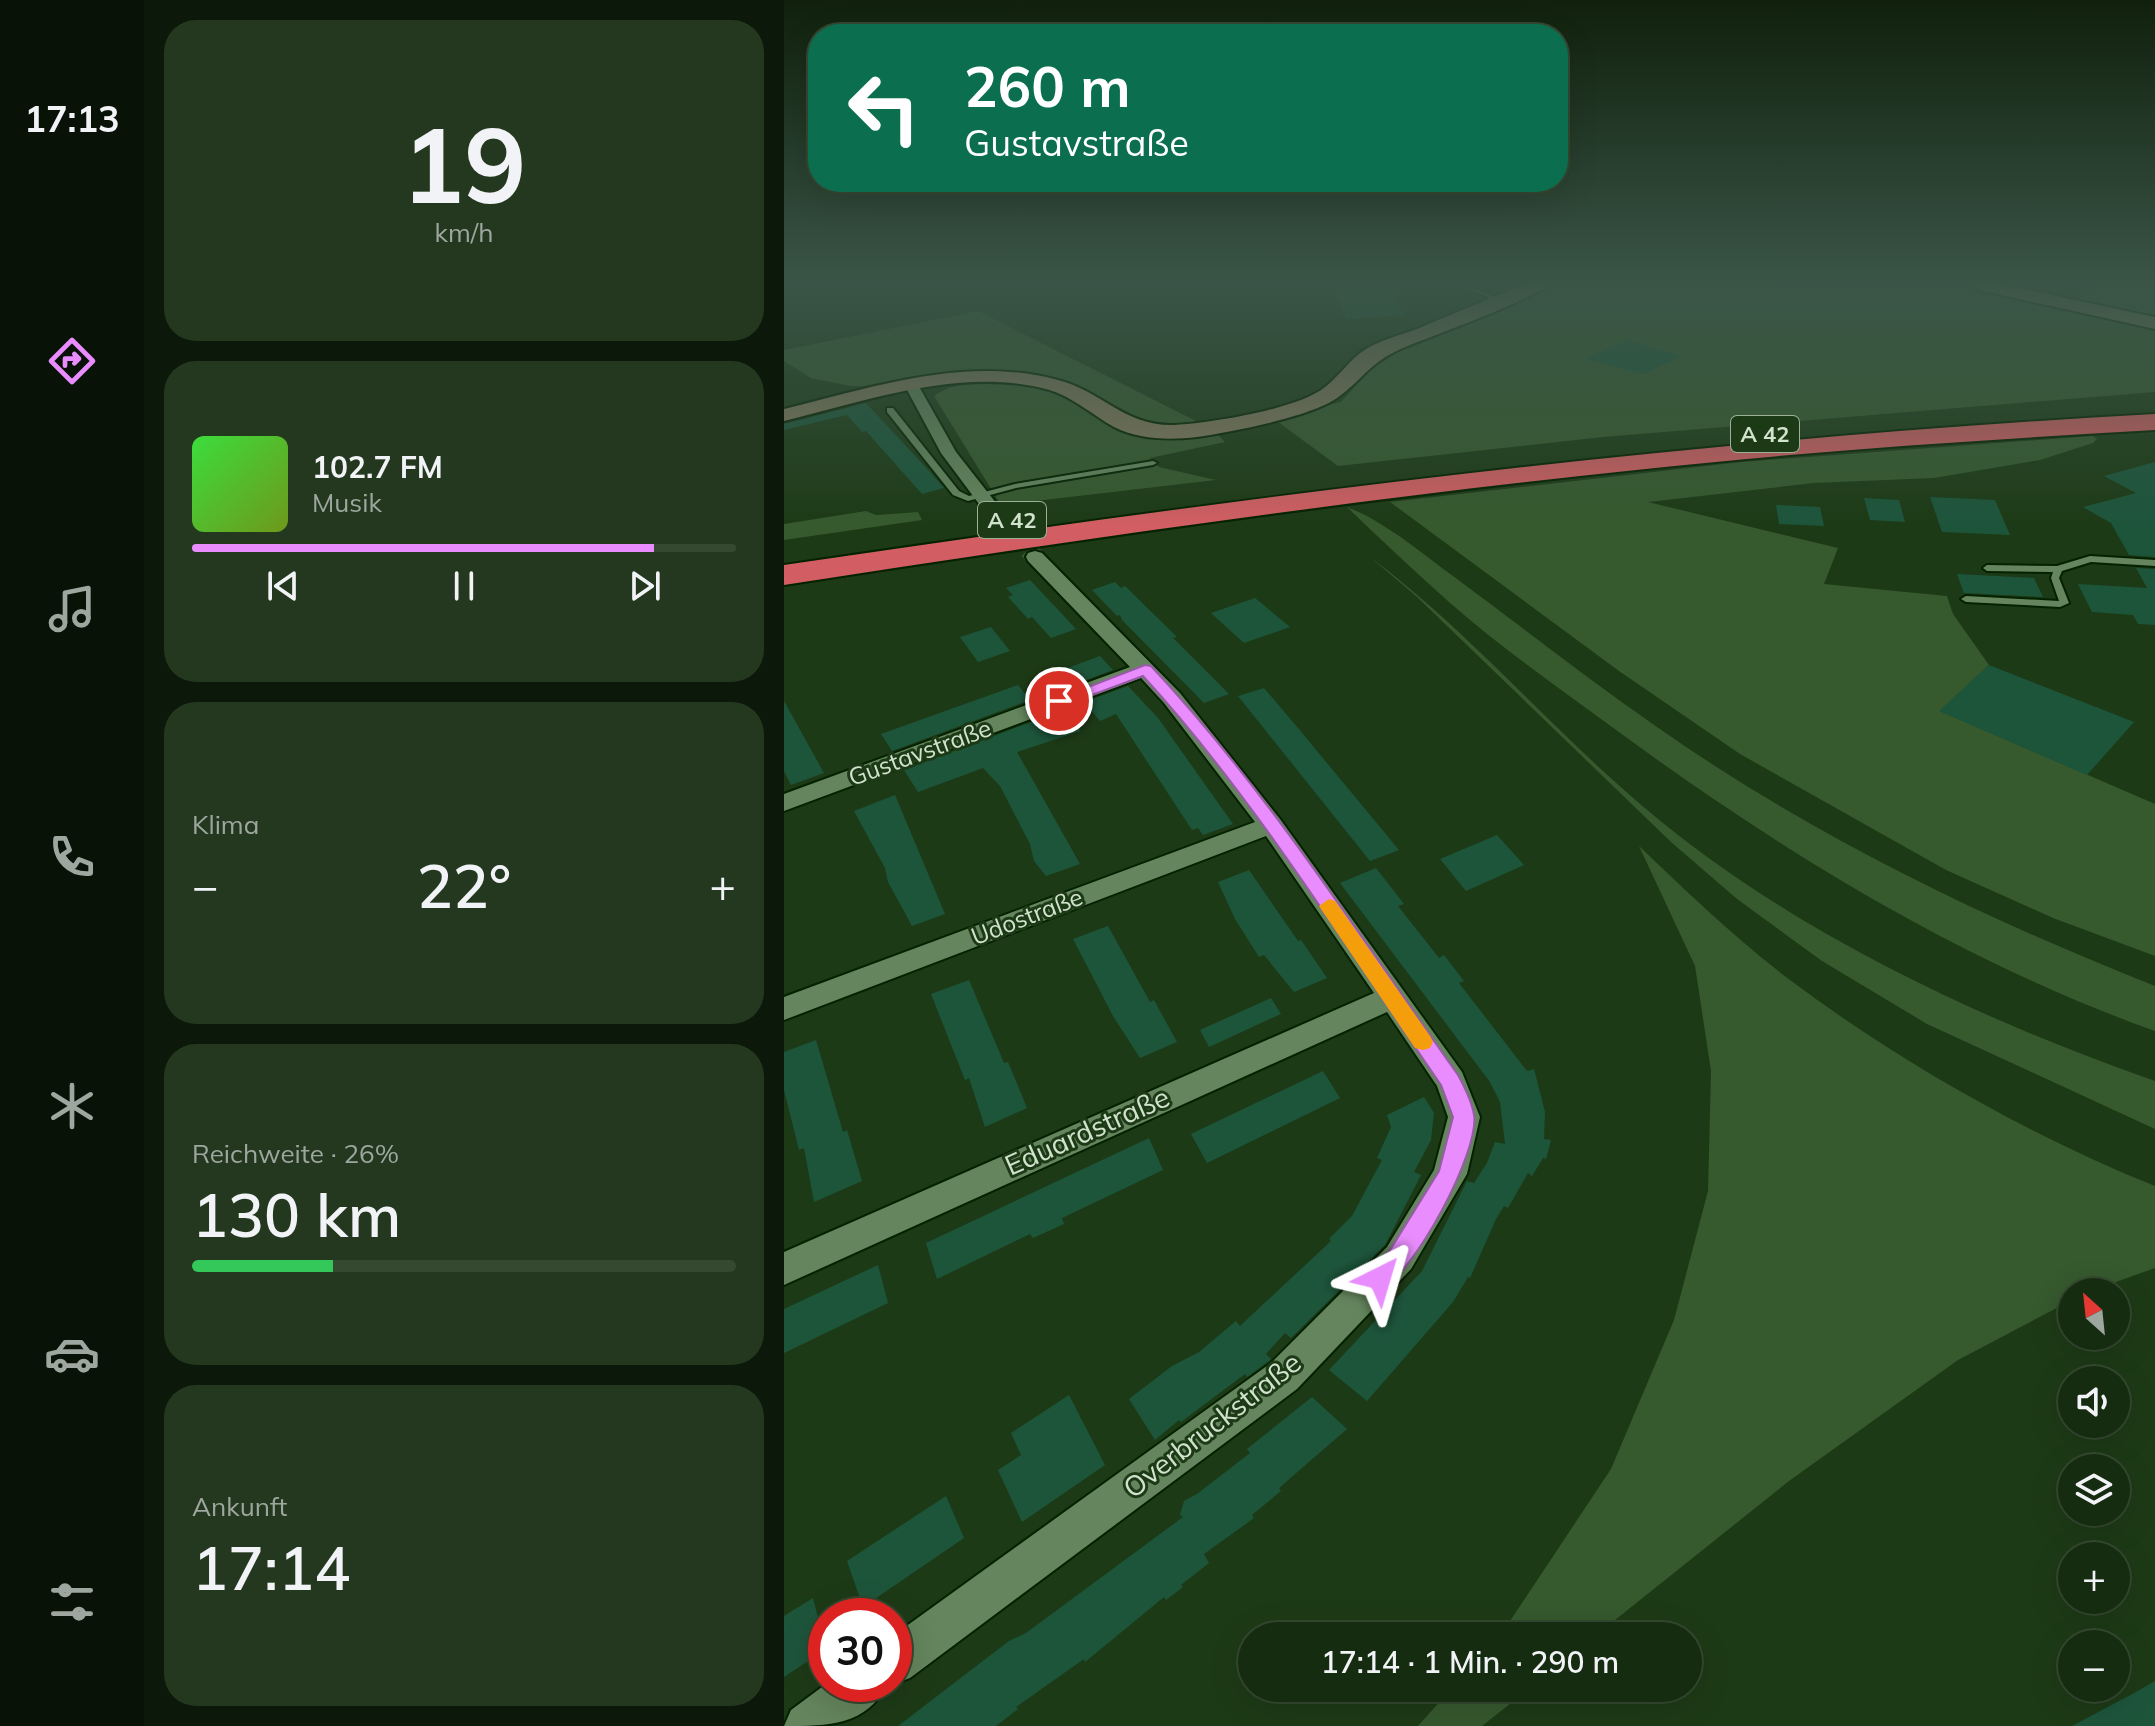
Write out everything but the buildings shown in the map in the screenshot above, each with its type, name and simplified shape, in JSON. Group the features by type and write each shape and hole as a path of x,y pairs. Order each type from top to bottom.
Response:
{"highway":[{"name":"A 42","path":"784,553 1874,424 2155,407"},
{"name":"A 42","path":"1470,471 2155,422"},
{"name":"A 42","path":"784,575 1248,498"}],"street":[{"path":"784,415 912,386 994,378 1042,381 1080,395 1127,424 1146,430 1178,432 1274,412 1329,394 1357,366"},
{"path":"912,386 949,453 987,502"},
{"name":"Overbruckstraße","path":"912,1649 1284,1376 1399,1258 1450,1174 1464,1117 1451,1081 1271,825 1172,698 1035,557"},
{"name":"Gustavstraße","path":"784,803 1145,669"},
{"name":"Udostraße","path":"784,1009 1271,825"},
{"name":"Eduardstraße","path":"784,1269 1391,998"},
{"path":"807,1726 840,1702"}],"lane":[{"path":"890,410 956,493 968,499 987,502 1015,486 1153,463"},
{"path":"1987,568 2058,569 2090,559 2155,563"},
{"path":"1966,599 2064,603 2055,578 2058,569"}],"green space":[{"path":"791,366 1086,366 1198,422 1164,425 1137,421 1070,385 1028,374 889,386 850,386 811,378"},
{"path":"1377,366 2155,366 2155,392 1603,437 1338,466 1274,419 1341,402"},
{"path":"1000,381 1059,395 1133,435 1163,438 1215,432 1225,442 1150,458 1159,467 1216,480 1001,505 934,396 957,386"},
{"path":"2093,436 2097,439 2093,443 2040,460 1934,478 1814,483 1648,502 1838,548 1824,584 1947,596 1953,614 1989,665 1940,711 2155,804 2155,956 2053,918 1946,870 1740,754 1619,671 1390,502 1741,462"},
{"path":"1347,507 1375,520 1402,538 1631,709 1775,803 1898,871 1962,902 2155,986 2155,1031 2082,1003 1941,936 1873,899 1740,817 1488,635"},
{"path":"866,511 876,515 918,512 922,520 784,540 784,524"},
{"path":"1370,557 1442,617 1611,778 1702,853 1761,894 1888,968 2021,1030 2155,1081 2155,1129 1927,1024 1822,961 1737,899 1671,842 1416,596"},
{"path":"1639,846 1770,964 1876,1040 2013,1120 2155,1186 2155,1268 2127,1278 2058,1278 2058,1307 1958,1360 1789,1481 1613,1622 1509,1622 1611,1469 1674,1320 1708,1191 1711,1071 1695,966"},
{"path":"1439,1702 1512,1702 1482,1726 1418,1726"}],"tunnel":[{"path":"991,508 1035,557"}],"slow traffic":[{"path":"1329,906 1423,1042"}],"route":[{"path":"1059,701 1145,669 1172,698 1271,825 1451,1081 1464,1117 1450,1174 1399,1258 1380,1278"}]}
